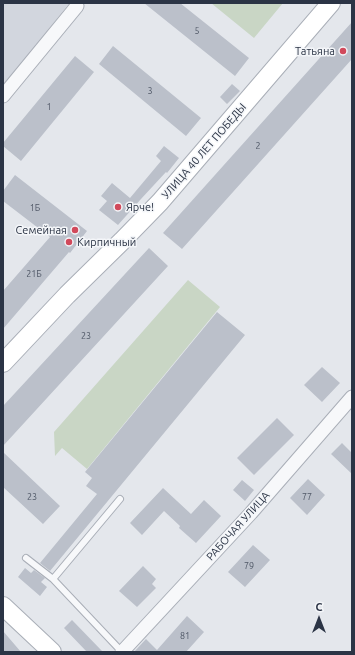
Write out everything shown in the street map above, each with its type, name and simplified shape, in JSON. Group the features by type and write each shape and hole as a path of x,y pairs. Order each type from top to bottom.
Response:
{"street":[{"name":"УЛИЦА 40 ЛЕТ ПОБЕДЫ","path":"3,363 67,295 160,202 331,3"},
{"path":"3,96 77,6"},
{"name":"РАБОЧАЯ УЛИЦА","path":"122,652 251,512 352,397"},
{"path":"3,606 52,652"}],"lane":[{"path":"53,579 120,499"},
{"path":"26,558 53,579 122,652"}],"shaded area":[{"path":"3,3 73,3 67,6 3,87"}],"green space":[{"path":"211,3 283,3 254,38"},
{"path":"188,280 220,307 87,469 62,448 55,456 54,432"}],"building":[{"path":"144,3 180,3 249,58 235,76"},
{"path":"352,22 352,59 182,249 163,233"},
{"path":"113,46 201,118 186,136 99,64"},
{"path":"75,56 94,72 21,161 3,146 3,143"},
{"path":"232,84 240,91 227,104 220,97"},
{"path":"164,146 179,158 167,173 166,172 118,225 99,210 107,201 101,196 112,183 130,198 161,161 156,156"},
{"path":"15,175 87,231 70,253 69,252 3,329 3,291 50,237 3,201 3,191"},
{"path":"149,248 168,266 3,446 3,406"},
{"path":"217,312 245,335 50,571 40,563 97,494 86,486 92,478 85,472"},
{"path":"322,367 340,383 322,402 304,385"},
{"path":"277,418 294,435 254,475 237,458"},
{"path":"342,443 352,453 352,474 331,454"},
{"path":"3,452 60,506 43,524 3,487"},
{"path":"308,479 325,495 307,515 290,498"},
{"path":"242,480 254,490 245,501 233,490"},
{"path":"163,488 191,514 204,500 221,516 196,543 179,528 180,526 164,511 142,535 130,523"},
{"path":"253,545 270,560 245,587 228,572"},
{"path":"143,566 156,579 152,584 156,588 137,607 119,591"},
{"path":"25,568 31,573 34,570 45,578 41,582 47,587 40,596 18,577"},
{"path":"187,616 204,632 186,652 134,652 146,639 157,650"},
{"path":"72,620 103,652 87,652 64,628"},
{"path":"3,631 21,652 3,652"}],"place":[{"name":"Татьяна","path":"343,51"},
{"name":"Ярче!","path":"118,207"},
{"name":"Семейная","path":"75,230"},
{"name":"Кирпичный","path":"69,242"}]}
